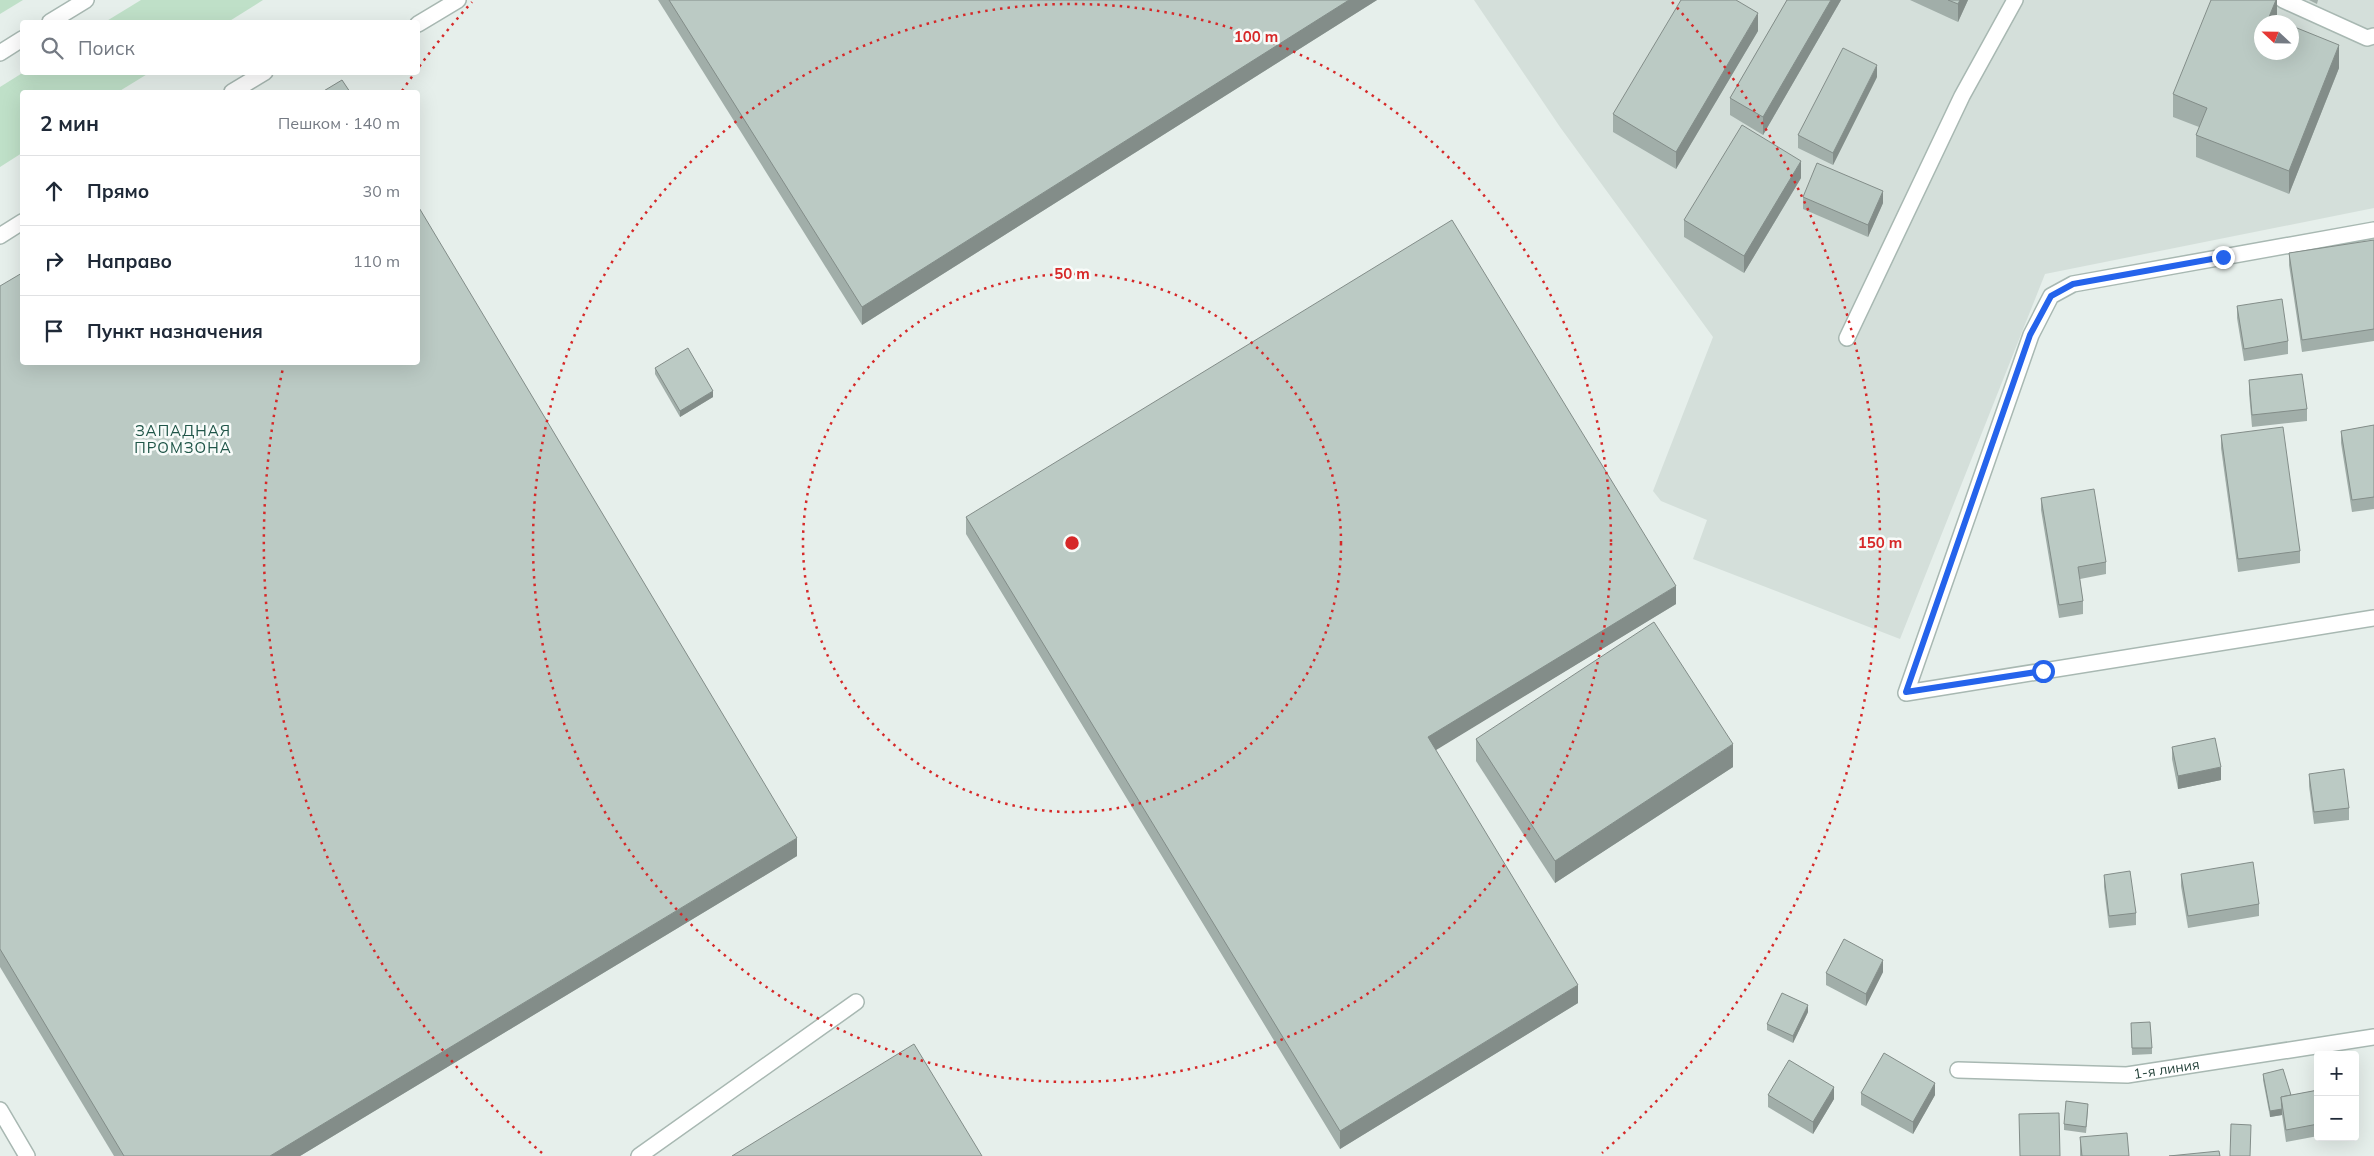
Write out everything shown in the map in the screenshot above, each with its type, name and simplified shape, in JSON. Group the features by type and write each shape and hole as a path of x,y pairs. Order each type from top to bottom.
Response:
{"street":[{"path":"53,20 86,0"},
{"path":"420,23 458,0"},
{"path":"1847,338 1962,96 2015,0"},
{"path":"2283,0 2367,38 2374,36"},
{"path":"0,53 20,40"},
{"path":"235,90 260,75"},
{"path":"0,236 20,223"},
{"path":"2374,230 2073,284 2051,296 2030,335 1906,692 2374,618"},
{"path":"639,1156 856,1002"},
{"name":"1-я линия","path":"1958,1070 2127,1075 2374,1036"},
{"path":"0,1110 27,1156"}],"shaded area":[{"path":"1474,0 2374,0 2374,208 2045,274 1900,639 1693,559 1707,520 1661,501 1653,491 1713,337 1560,127"}],"green space":[{"path":"0,0 23,0 0,14"},
{"path":"141,0 263,0 231,20 108,20"},
{"path":"20,74 146,75 121,90 20,90 20,154 0,167 0,87"}],"building":[{"path":"669,0 1349,0 862,307"},
{"path":"1681,0 1736,0 1758,13 1676,152 1613,114"},
{"path":"1787,0 1831,0 1763,117 1730,98"},
{"path":"1948,0 1960,0 1958,4"},
{"path":"2211,0 2276,0 2270,15 2254,15 2254,60 2299,60 2299,29 2339,45 2289,171 2196,135 2207,108 2173,94"},
{"path":"1843,48 1877,65 1833,153 1798,135"},
{"path":"342,80 349,90 325,90"},
{"path":"1742,125 1801,161 1744,256 1684,220"},
{"path":"1817,163 1883,191 1868,225 1803,197"},
{"path":"420,209 797,838 270,1156 124,1156 0,949 0,286 20,274 20,365 420,365"},
{"path":"1452,220 1676,586 1428,737 1578,985 1340,1131 966,517"},
{"path":"2374,240 2374,329 2302,340 2289,253"},
{"path":"2282,299 2288,341 2244,349 2237,306"},
{"path":"688,348 713,391 680,411 655,368"},
{"path":"2302,374 2307,409 2252,415 2249,380"},
{"path":"2374,425 2374,497 2352,500 2341,431"},
{"path":"2283,427 2300,551 2238,559 2221,435"},
{"path":"2094,489 2106,562 2078,567 2083,601 2059,605 2041,498"},
{"path":"1654,622 1733,744 1555,861 1476,739"},
{"path":"2215,738 2221,767 2178,776 2172,747"},
{"path":"2344,769 2349,808 2314,812 2309,774"},
{"path":"2253,862 2259,904 2188,916 2181,874"},
{"path":"2130,871 2136,913 2109,916 2104,875"},
{"path":"1844,939 1883,960 1866,994 1826,973"},
{"path":"1782,993 1808,1005 1793,1036 1767,1024"},
{"path":"2150,1022 2152,1048 2132,1048 2131,1023"},
{"path":"914,1044 982,1156 732,1156"},
{"path":"1884,1053 1935,1083 1913,1122 1861,1093"},
{"path":"1789,1060 1834,1087 1813,1122 1768,1095"},
{"path":"2283,1069 2291,1095 2281,1097 2282,1109 2270,1111 2263,1074"},
{"path":"2314,1091 2314,1125 2286,1130 2281,1097"},
{"path":"2066,1101 2088,1104 2086,1127 2064,1124"},
{"path":"2059,1113 2060,1156 2020,1156 2019,1114"},
{"path":"2231,1124 2251,1125 2250,1156 2230,1156"},
{"path":"2127,1133 2129,1156 2082,1156 2080,1137"},
{"path":"2219,1151 2220,1156 2169,1156"}],"district":[{"name":"ЗАПАДНАЯ ПРОМЗОНА","path":"183,438"}],"route":[{"path":"2043,671 1906,692 2030,335 2051,296 2073,284 2223,257"}]}
